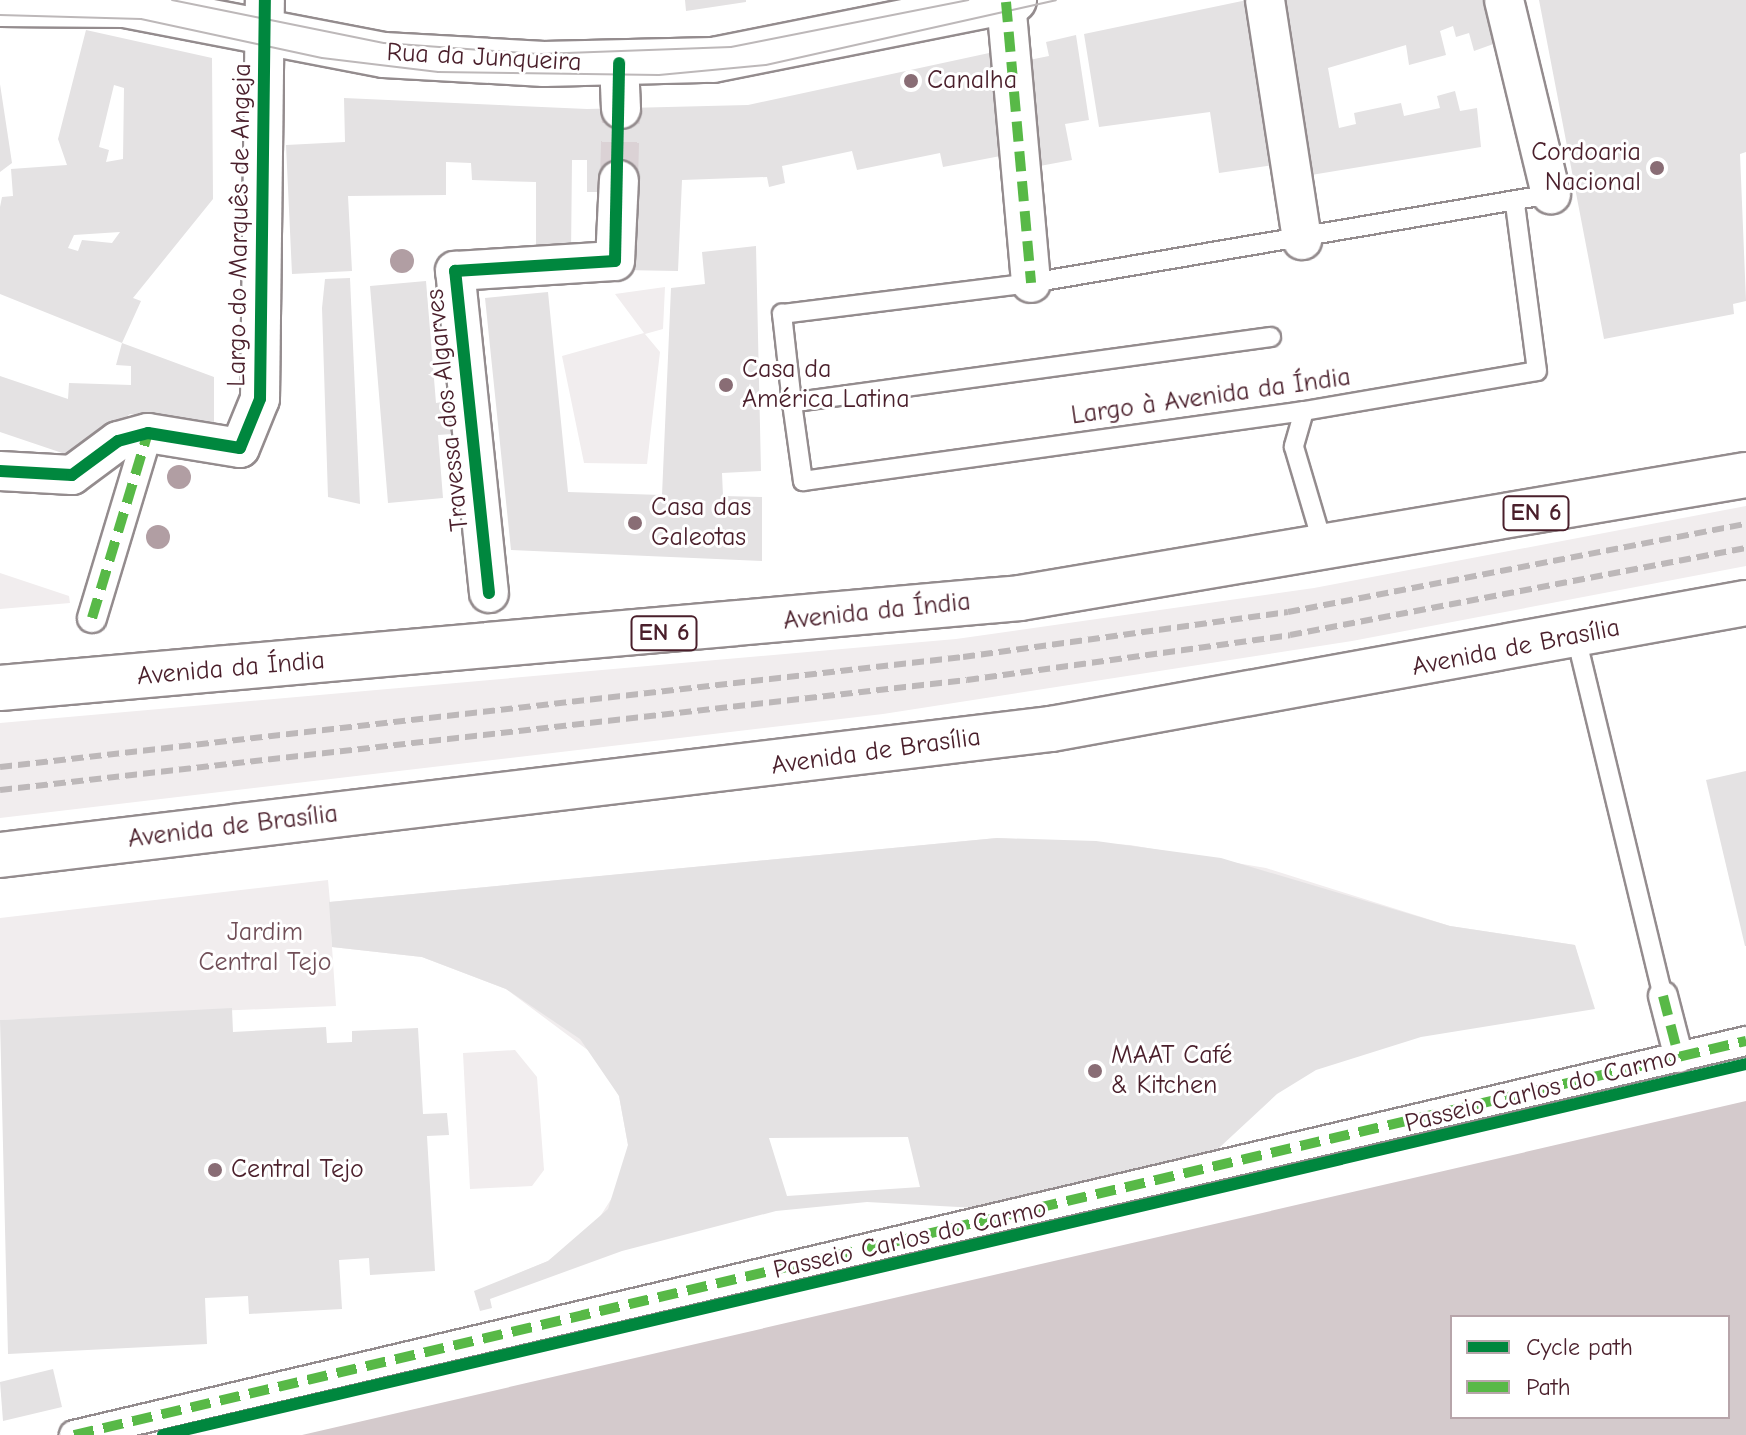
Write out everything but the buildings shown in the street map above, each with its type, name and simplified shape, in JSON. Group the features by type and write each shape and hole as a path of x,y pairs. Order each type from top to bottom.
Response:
{"main road":[{"name":"Rua da Junqueira","path":"0,4 135,6 266,16 395,56 619,63 739,56 1010,1"},
{"name":"Avenida da Índia","path":"0,688 1004,599 1325,551 1746,475"},
{"name":"Avenida de Brasília","path":"0,855 1051,729 1576,637 1746,603"}],"street":[{"path":"1265,0 1302,240"},
{"path":"1504,0 1533,199"},
{"path":"1010,1 1031,283"},
{"name":"Largo do Marquês de Angeja","path":"148,433 240,448 260,399 266,16"},
{"path":"619,63 621,109"},
{"name":"Travessa dos Algarves","path":"489,593 455,271 615,261 619,180"},
{"path":"0,471 57,476 86,470 118,441 148,433"},
{"path":"92,618 148,433"},
{"path":"1663,996 1679,1058"},
{"name":"Passeio Carlos do Carmo","path":"74,1435 1746,1041"}],"lane":[{"name":"Largo à Avenida da Índia","path":"1533,199 1537,371 1304,411 803,481 782,314 1031,283 1302,240 1533,199"},
{"name":"Largo à Avenida da Índia","path":"792,403 1271,337"},
{"path":"1304,411 1294,447 1325,551"},
{"path":"1576,637 1663,996"}],"shaded area":[{"path":"665,287 663,329 645,334 660,352 647,464 584,463 562,356 644,333 615,294"},
{"path":"1746,506 1746,566 1352,641 883,714 0,818 0,723 956,639 1314,588"},
{"path":"0,573 69,596 70,603 0,609"},
{"path":"997,838 1130,845 1266,868 1450,926 1575,945 1581,967 1509,973 1445,966 1222,914 1144,906 1028,917 817,984 764,984 720,968 706,980 716,985 713,991 502,943 331,932 336,1006 0,1020 0,918 328,880 330,902"},
{"path":"332,947 429,951 488,960 585,989 666,1028 709,1077 714,1099 707,1130 657,1199 604,1238 559,1260 500,1281 548,1261 594,1226 622,1182 628,1145 619,1096 597,1057 506,989 422,957"},
{"path":"515,1050 537,1077 544,1170 532,1186 470,1189 463,1053"},
{"path":"1746,1101 1746,1435 302,1435"}],"tunnel":[{"path":"619,180 621,109"}],"tram line":[{"path":"172,0 384,43 539,54 731,47 968,0"},
{"path":"0,15 141,19 322,58 438,72 659,75 766,65 1056,0"}],"railway":[{"path":"0,767 963,657 1288,612 1746,524"},
{"path":"0,790 967,680 1290,635 1746,548"}],"marked path":[{"path":"1006,2 1031,283"},
{"path":"92,618 148,433"},
{"path":"1663,996 1679,1058"},
{"path":"74,1435 1746,1041"}],"cycle path":[{"path":"0,471 72,475 118,441 148,433 240,448 260,399 265,0"},
{"path":"489,593 455,271 615,261 619,63"},
{"path":"163,1435 1746,1064"}],"place":[{"name":"Canalha","path":"911,81"},
{"name":"Cordoaria Nacional","path":"1657,168"},
{"name":"Casa da América Latina","path":"726,385"},
{"name":"Casa das Galeotas","path":"635,523"},
{"name":"MAAT Café & Kitchen","path":"1095,1071"},
{"name":"Central Tejo","path":"215,1170"}],"park label":[{"name":"Jardim Central Tejo","path":"265,948"}]}
